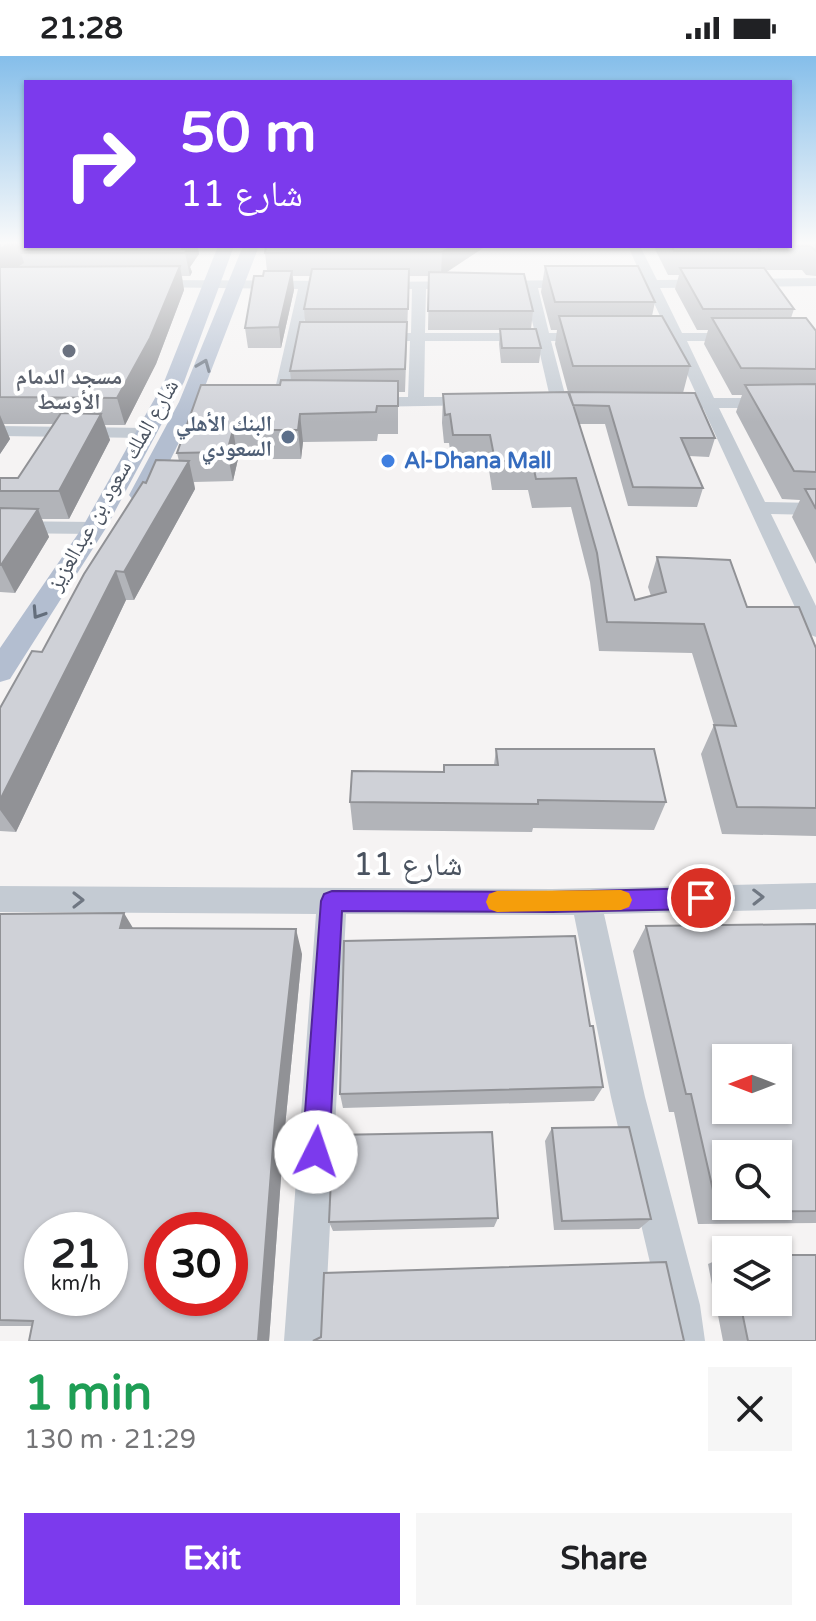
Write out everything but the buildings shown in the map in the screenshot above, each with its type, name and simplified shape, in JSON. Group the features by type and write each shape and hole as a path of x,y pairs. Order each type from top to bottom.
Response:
{"main road":[{"name":"شارع الملك سعود بن عبدالعزيز","path":"3,664 94,528 147,433 174,382 203,302"},
{"name":"شارع الملك سعود بن عبدالعزيز","path":"129,515 196,402 231,302"}],"street":[{"path":"280,402 302,337 304,302"},
{"path":"416,402 419,302"},
{"path":"534,302 558,402"},
{"path":"658,302 816,629"},
{"path":"356,337 602,337"},
{"path":"631,337 755,337"},
{"path":"174,382 196,402"},
{"path":"355,402 495,402"},
{"path":"648,403 816,403"},
{"path":"0,431 147,433"},
{"path":"758,508 816,509"},
{"path":"0,527 94,528"},
{"name":"شارع 11","path":"0,899 586,901 816,896"},
{"path":"304,1341 332,901"},
{"path":"586,901 628,1097 680,1305 685,1341"}],"slow traffic":[{"path":"497,902 621,900"}],"place":[{"name":"مسجد الدمام الأوسط","path":"69,351"},
{"name":"البنك الأهلي السعودي","path":"288,437"},
{"name":"Al-Dhana Mall","path":"388,461"}],"route":[{"path":"316,1152 332,901 552,902 701,898"}]}
